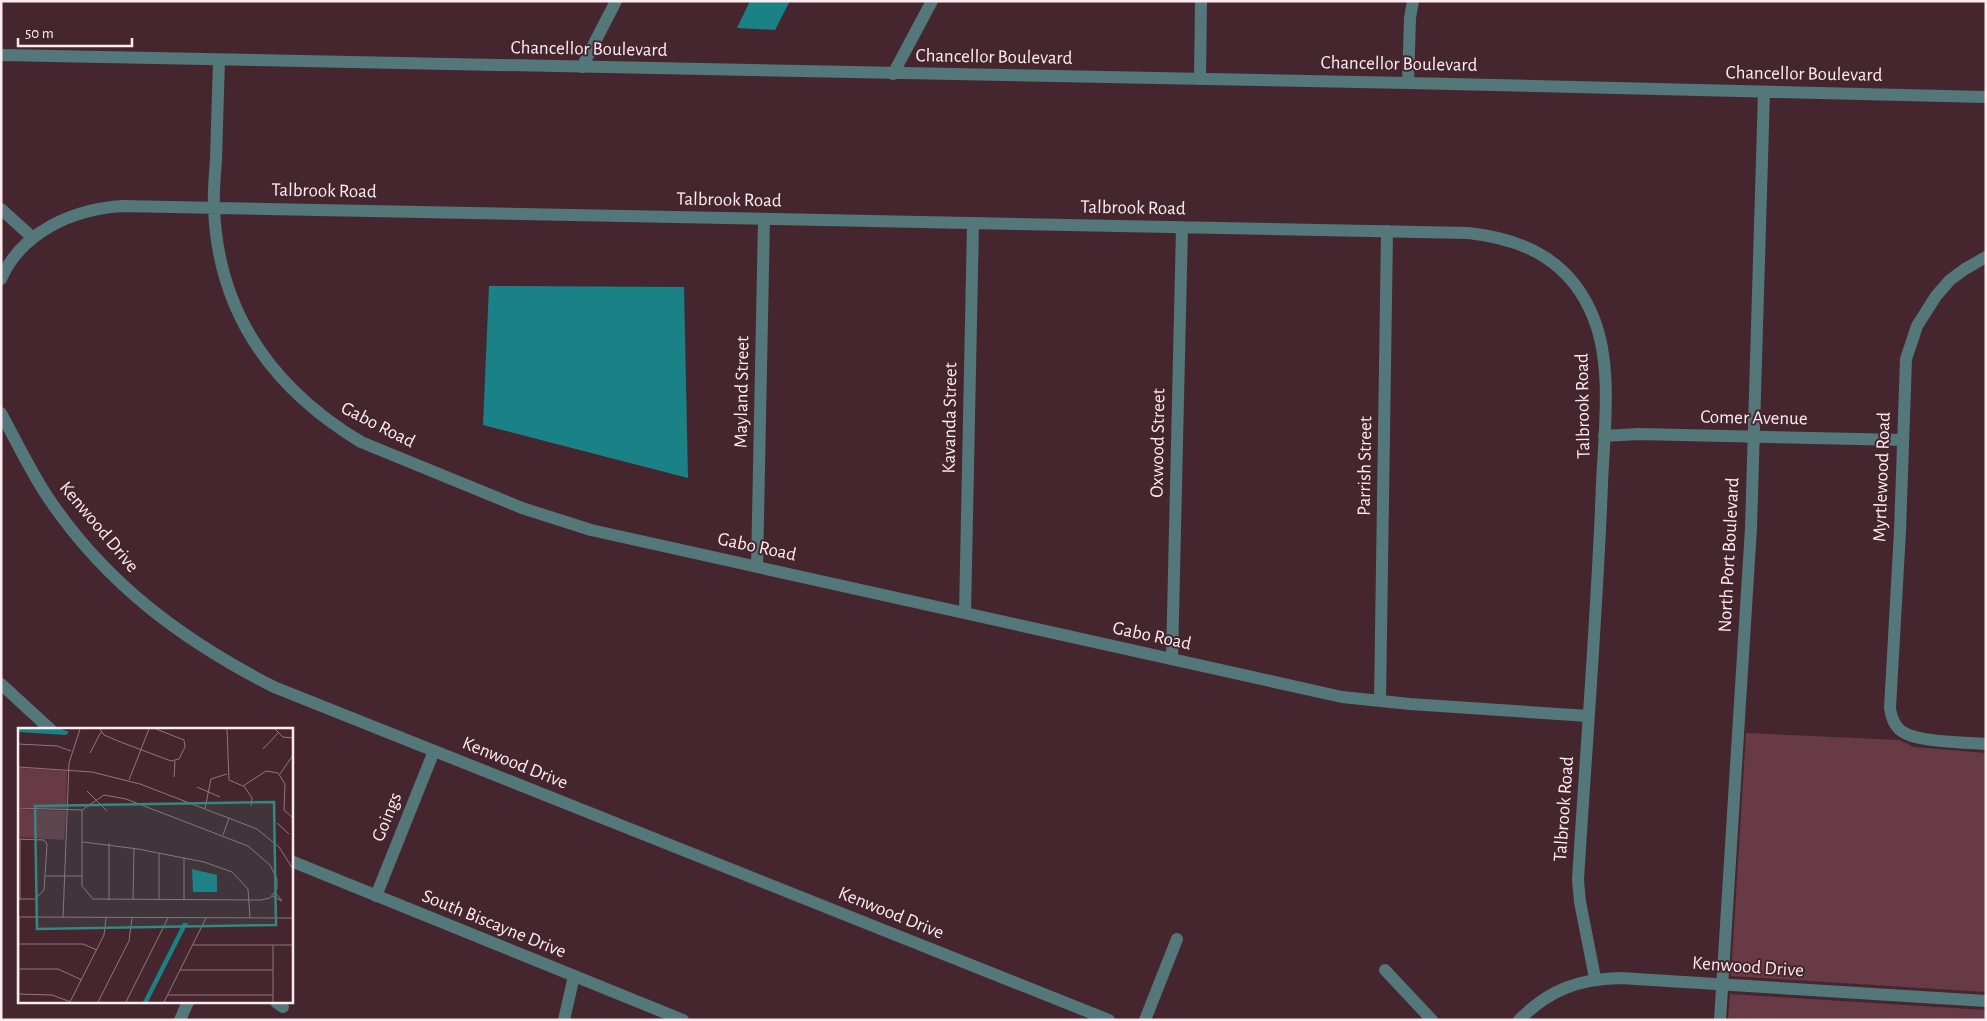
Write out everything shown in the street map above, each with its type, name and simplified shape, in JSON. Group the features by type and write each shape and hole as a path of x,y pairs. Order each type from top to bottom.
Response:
{"street":[{"path":"582,67 616,1"},
{"path":"894,74 932,1"},
{"path":"1200,79 1202,1"},
{"path":"1408,83 1410,18 1413,1"},
{"name":"Chancellor Boulevard","path":"1,55 1408,83 1986,97"},
{"name":"Gabo Road","path":"219,60 214,207 222,270 233,301 247,330 285,384 311,408 337,428 380,450 550,518 591,530 1342,697 1588,716"},
{"name":"North Port Boulevard","path":"1720,1020 1751,528 1764,92"},
{"name":"Talbrook Road","path":"3,272 33,238 51,225 69,216 104,207 214,207 1387,231 1468,233 1496,236 1515,241 1532,249 1560,269 1573,283 1585,301 1600,336 1605,371 1600,522 1578,880 1580,902 1595,978"},
{"path":"1,209 33,238"},
{"name":"Mayland Street","path":"757,566 764,219"},
{"name":"Kavanda Street","path":"965,613 973,224"},
{"name":"Oxwood Street","path":"1172,659 1182,227"},
{"name":"Parrish Street","path":"1380,701 1387,231"},
{"name":"Myrtlewood Road","path":"1986,257 1950,280 1936,296 1917,326 1910,343 1904,373 1900,531 1890,708 1892,720 1898,729 1914,738 1986,744"},
{"name":"Kenwood Drive","path":"1,413 32,472 63,518 95,558 153,612 223,660 274,688 1109,1020"},
{"name":"Comer Avenue","path":"1604,436 1638,434 1903,440"},
{"path":"1,684 49,728"},
{"name":"Goings","path":"376,896 434,751"},
{"name":"South Biscayne Drive","path":"292,862 683,1020"},
{"path":"1145,1020 1178,939"},
{"path":"1385,970 1432,1020"},
{"path":"564,1020 574,976"},
{"name":"Kenwood Drive","path":"1519,1020 1541,1001 1556,992 1572,984 1595,978 1986,1001"},
{"path":"180,1020 187,1004"}],"shaded area":[{"path":"1746,733 1899,740 1914,747 1986,753 1986,992 1731,976"},
{"path":"1730,994 1986,1010 1986,1020 1728,1020"}],"water":[{"path":"750,1 790,1 775,30 737,28"},
{"path":"489,286 684,287 688,478 483,425"}]}
